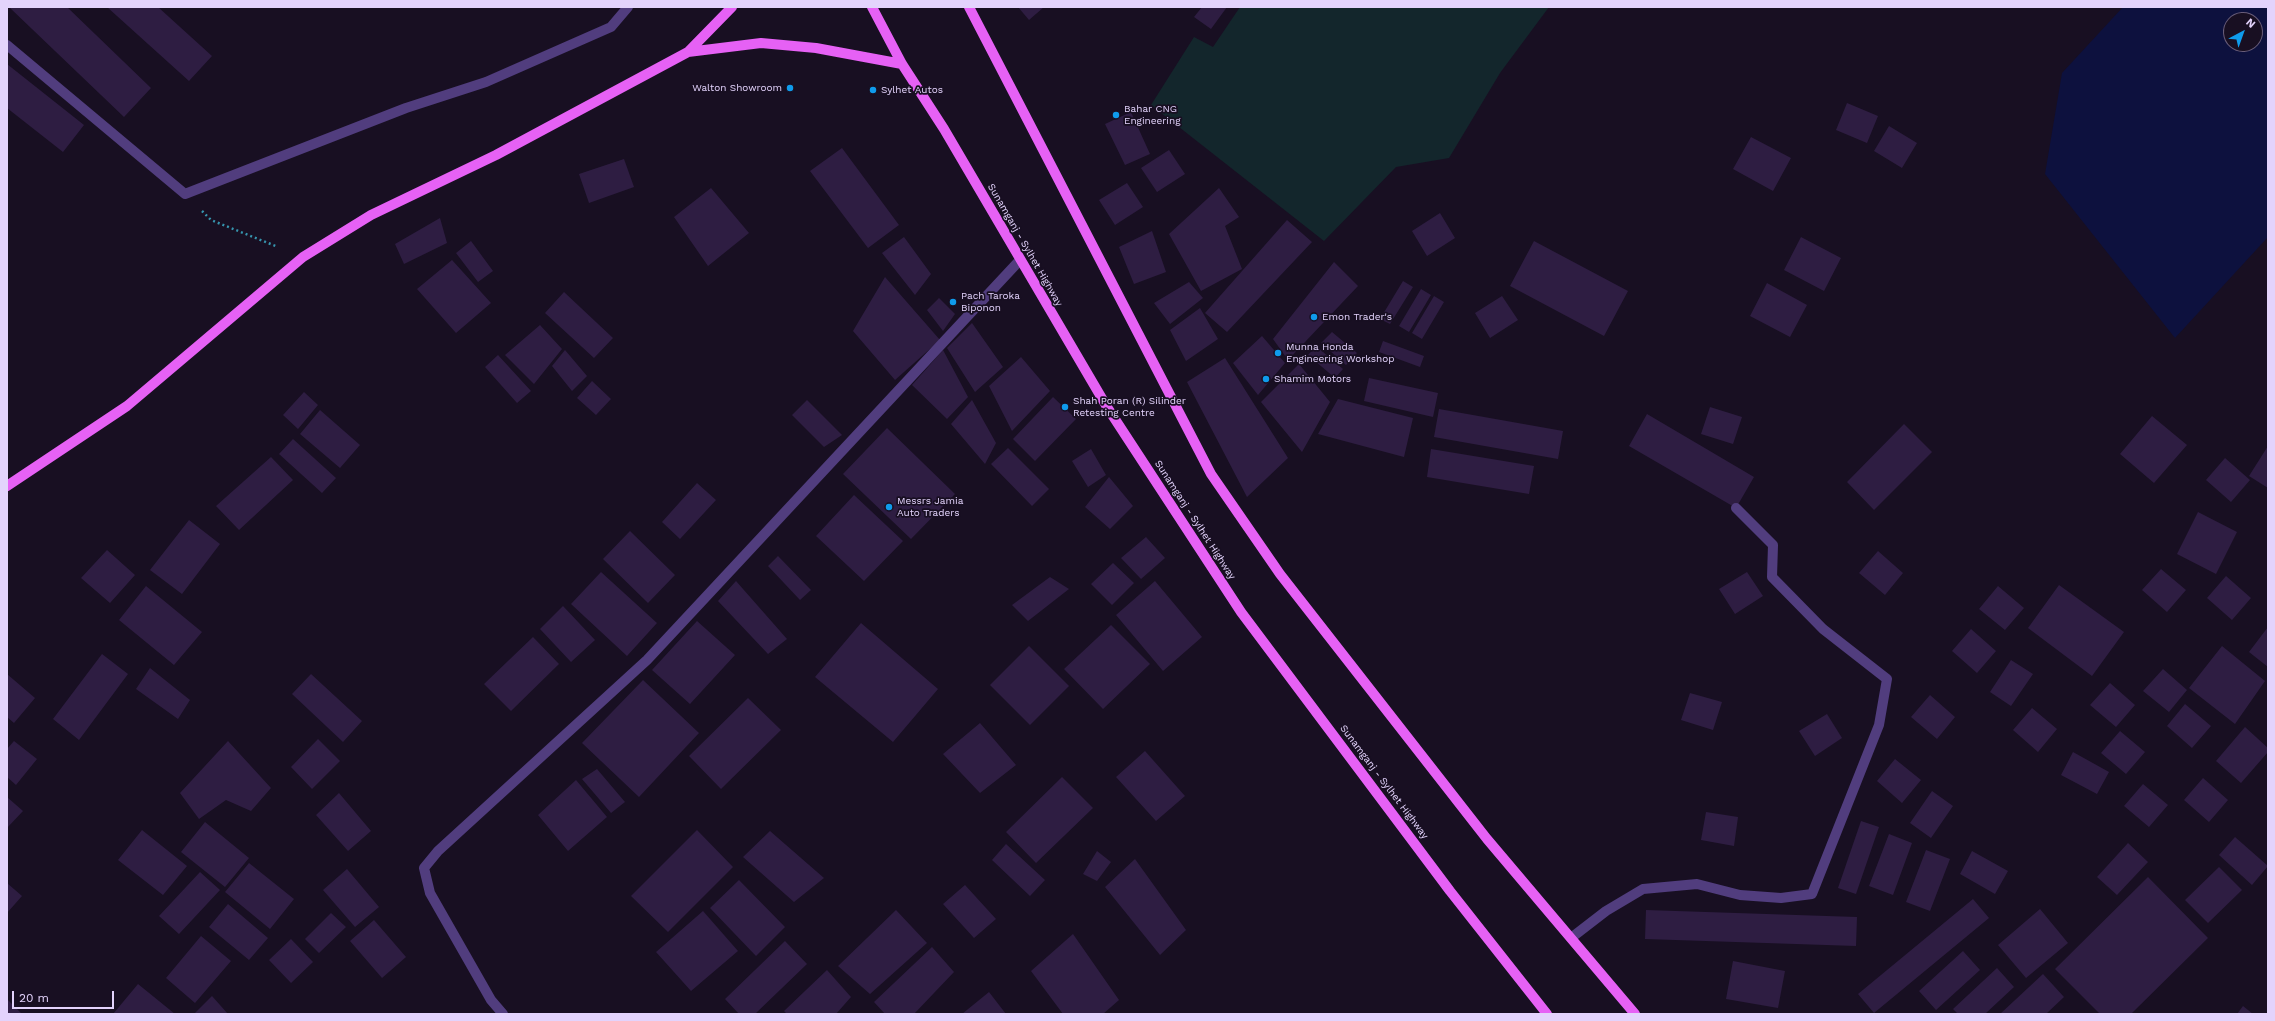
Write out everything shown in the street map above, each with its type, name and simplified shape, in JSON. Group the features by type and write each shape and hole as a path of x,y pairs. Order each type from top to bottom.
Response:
{"main road":[{"path":"7,486 127,406 304,257 371,215 496,155 688,52 732,7"},
{"name":"Sunamganj - Sylhet Highway","path":"872,7 902,64 944,129 1107,407 1241,612 1446,884 1547,1014"},
{"path":"968,7 1211,474 1280,574 1487,839 1635,1014"},
{"path":"688,52 761,43 816,48 902,64"}],"street":[{"path":"7,45 185,194 406,108 486,82 611,27 628,7"},
{"path":"503,1014 491,1000 430,893 424,868 438,851 647,660 1020,260"},
{"path":"1571,938 1606,911 1643,889 1697,884 1754,896 1781,898 1812,894 1876,731 1887,679 1823,629 1772,577 1773,545 1736,508"}],"path":[{"path":"185,194 211,220 304,257"}],"shaded area":[{"path":"1240,7 1549,7 1500,73 1449,158 1396,167 1324,241 1151,105 1194,37 1213,47"},
{"path":"2123,7 2268,7 2268,237 2175,338 2045,174 2062,73"}],"building":[{"path":"9,7 67,7 151,88 124,117"},
{"path":"107,7 158,7 212,56 189,81"},
{"path":"1018,7 1044,7 1029,20"},
{"path":"1202,7 1227,7 1211,29 1194,17"},
{"path":"7,64 84,125 63,152 7,108"},
{"path":"1847,103 1878,116 1867,143 1836,130"},
{"path":"1131,112 1150,154 1125,165 1105,124"},
{"path":"1889,126 1917,143 1902,168 1874,151"},
{"path":"1751,137 1791,158 1773,191 1733,169"},
{"path":"842,148 899,225 868,248 810,171"},
{"path":"1169,150 1185,174 1157,192 1141,168"},
{"path":"624,159 634,187 589,203 579,174"},
{"path":"1127,183 1143,207 1115,225 1099,200"},
{"path":"711,188 749,233 708,266 674,217"},
{"path":"1219,188 1239,217 1225,226 1242,269 1201,291 1169,234"},
{"path":"1440,213 1455,238 1427,256 1412,231"},
{"path":"440,218 447,243 404,264 395,244"},
{"path":"1287,220 1312,242 1227,332 1205,313"},
{"path":"1152,231 1166,272 1134,284 1119,247"},
{"path":"904,237 931,274 915,295 882,253"},
{"path":"1801,237 1841,258 1824,291 1784,270"},
{"path":"471,241 493,271 478,282 456,253"},
{"path":"1534,241 1628,291 1604,336 1510,286"},
{"path":"452,260 491,303 456,333 417,289"},
{"path":"1334,262 1358,286 1288,360 1273,339"},
{"path":"885,277 940,340 895,380 853,331"},
{"path":"1403,281 1413,287 1390,324 1380,319"},
{"path":"1189,282 1203,298 1170,324 1154,303"},
{"path":"1767,283 1807,305 1790,337 1750,316"},
{"path":"1421,289 1431,295 1409,332 1399,326"},
{"path":"564,292 613,338 594,358 545,313"},
{"path":"1434,296 1444,302 1422,339 1412,333"},
{"path":"1502,296 1518,320 1490,338 1475,313"},
{"path":"939,298 955,314 943,331 927,310"},
{"path":"1200,308 1218,339 1186,361 1170,330"},
{"path":"972,323 1003,367 975,392 947,348"},
{"path":"540,325 562,349 534,384 505,355"},
{"path":"1332,332 1357,353 1346,365 1321,343"},
{"path":"1262,336 1285,363 1258,395 1233,363"},
{"path":"1383,341 1424,356 1420,367 1379,352"},
{"path":"1316,346 1343,369 1335,378 1308,355"},
{"path":"565,350 587,376 572,391 552,366"},
{"path":"943,350 968,397 947,419 912,385"},
{"path":"498,355 531,391 517,403 485,367"},
{"path":"1021,357 1050,391 1012,431 989,386"},
{"path":"1225,358 1288,458 1247,497 1187,382"},
{"path":"1299,364 1330,402 1302,452 1261,402"},
{"path":"1369,378 1438,393 1433,417 1364,401"},
{"path":"592,381 611,399 596,415 577,398"},
{"path":"304,392 318,405 298,429 283,415"},
{"path":"1053,397 1076,419 1035,461 1013,439"},
{"path":"1338,399 1413,418 1404,457 1318,434"},
{"path":"807,400 842,435 824,447 792,415"},
{"path":"972,400 996,443 985,464 951,424"},
{"path":"1710,407 1742,417 1733,444 1701,434"},
{"path":"1439,409 1563,431 1558,459 1434,437"},
{"path":"320,410 360,445 340,468 300,434"},
{"path":"1647,414 1754,477 1736,508 1629,446"},
{"path":"2152,416 2187,445 2154,483 2120,454"},
{"path":"1904,424 1932,452 1874,510 1847,482"},
{"path":"887,428 955,494 911,539 843,474"},
{"path":"293,439 336,478 322,493 279,454"},
{"path":"2268,446 2268,488 2249,476"},
{"path":"1008,448 1049,489 1032,506 991,464"},
{"path":"1091,449 1106,475 1088,487 1072,461"},
{"path":"1431,449 1534,466 1529,494 1427,477"},
{"path":"271,457 293,480 239,530 216,506"},
{"path":"2225,458 2250,480 2231,502 2206,480"},
{"path":"1109,477 1133,506 1110,529 1085,507"},
{"path":"697,483 716,500 680,539 662,522"},
{"path":"854,495 903,541 864,581 816,536"},
{"path":"2198,512 2237,532 2216,574 2177,554"},
{"path":"189,520 220,544 182,594 150,570"},
{"path":"630,531 675,575 648,603 603,559"},
{"path":"1146,537 1165,558 1141,579 1121,558"},
{"path":"107,550 135,575 110,603 81,578"},
{"path":"1878,551 1903,573 1885,595 1859,573"},
{"path":"778,556 811,590 800,600 768,566"},
{"path":"1113,563 1134,583 1112,605 1091,584"},
{"path":"2161,569 2186,590 2167,612 2142,590"},
{"path":"601,572 657,623 627,656 571,604"},
{"path":"1747,572 1763,596 1735,614 1719,589"},
{"path":"2226,576 2251,598 2232,620 2207,598"},
{"path":"1050,577 1069,589 1028,621 1012,605"},
{"path":"736,581 787,639 768,654 718,601"},
{"path":"1155,581 1202,637 1163,671 1116,615"},
{"path":"2059,585 2124,632 2092,676 2028,628"},
{"path":"146,586 202,632 174,665 119,620"},
{"path":"1998,586 2024,608 2005,630 1979,609"},
{"path":"563,606 595,640 571,662 540,629"},
{"path":"697,621 735,655 690,704 652,670"},
{"path":"861,623 938,689 893,742 815,677"},
{"path":"1111,625 1150,664 1103,709 1064,669"},
{"path":"2268,627 2268,667 2249,652"},
{"path":"1971,629 1996,651 1977,673 1952,651"},
{"path":"533,637 559,664 511,711 484,684"},
{"path":"1029,646 1069,686 1030,725 990,685"},
{"path":"2222,646 2265,681 2235,724 2189,688"},
{"path":"102,654 128,674 79,740 53,719"},
{"path":"2011,660 2033,674 2011,706 1990,692"},
{"path":"150,668 190,700 178,719 136,689"},
{"path":"2163,669 2187,690 2169,712 2143,691"},
{"path":"7,674 35,698 14,723 7,717"},
{"path":"311,674 362,721 343,742 292,694"},
{"path":"643,680 699,733 639,797 582,743"},
{"path":"2110,683 2135,705 2116,727 2090,705"},
{"path":"1690,693 1722,702 1713,730 1681,720"},
{"path":"1930,695 1955,717 1937,739 1911,717"},
{"path":"748,698 781,730 721,789 689,756"},
{"path":"2185,704 2211,726 2192,748 2167,726"},
{"path":"2032,708 2057,729 2038,752 2013,730"},
{"path":"1827,714 1842,738 1815,756 1799,731"},
{"path":"980,723 1016,765 980,793 943,754"},
{"path":"2245,727 2268,748 2268,752 2241,783 2216,761"},
{"path":"2120,731 2145,752 2126,774 2101,753"},
{"path":"318,739 340,761 312,789 291,767"},
{"path":"14,741 37,759 16,785 7,777 7,749"},
{"path":"228,741 271,788 251,811 226,800 199,819 180,793"},
{"path":"1145,751 1185,796 1156,821 1116,777"},
{"path":"2073,752 2109,772 2097,794 2061,775"},
{"path":"1895,759 1921,780 1902,803 1877,781"},
{"path":"597,769 625,802 611,813 582,779"},
{"path":"1062,777 1093,808 1036,863 1006,832"},
{"path":"2203,778 2228,800 2209,822 2184,800"},
{"path":"576,780 607,817 568,851 538,815"},
{"path":"2143,784 2168,805 2149,827 2124,806"},
{"path":"1932,791 1953,806 1931,838 1910,823"},
{"path":"339,793 371,831 348,851 316,815"},
{"path":"7,797 23,811 7,828"},
{"path":"1706,812 1738,817 1734,846 1701,840"},
{"path":"1861,821 1879,827 1856,894 1838,888"},
{"path":"205,822 249,858 225,887 181,852"},
{"path":"142,830 187,866 163,895 118,860"},
{"path":"697,830 733,867 668,932 631,896"},
{"path":"770,831 824,878 794,902 743,857"},
{"path":"1889,834 1912,843 1893,895 1869,886"},
{"path":"2235,837 2268,866 2252,885 2219,855"},
{"path":"2128,843 2148,862 2117,895 2097,877"},
{"path":"1006,844 1045,880 1030,896 992,860"},
{"path":"1926,850 1950,859 1930,911 1906,902"},
{"path":"1097,851 1111,862 1097,881 1083,874"},
{"path":"1972,851 2008,871 1995,894 1960,874"},
{"path":"1135,859 1186,930 1160,955 1105,887"},
{"path":"249,863 294,899 270,929 225,892"},
{"path":"2219,867 2242,890 2208,923 2185,900"},
{"path":"347,869 379,907 355,927 323,890"},
{"path":"200,872 220,890 179,934 159,916"},
{"path":"2148,877 2208,938 2131,1014 2100,1014 2055,969"},
{"path":"739,880 785,927 756,956 710,908"},
{"path":"7,883 22,896 7,913"},
{"path":"965,885 996,919 974,938 943,904"},
{"path":"1973,899 1989,918 1874,1013 1858,994"},
{"path":"228,904 268,938 249,960 209,927"},
{"path":"2040,909 2068,943 2026,978 1998,945"},
{"path":"896,910 927,943 870,994 838,966"},
{"path":"1646,910 1857,917 1856,946 1645,939"},
{"path":"703,911 738,951 691,991 656,952"},
{"path":"331,913 346,927 319,953 305,939"},
{"path":"374,920 406,957 382,978 350,941"},
{"path":"1073,934 1119,1000 1103,1014 1063,1014 1031,971"},
{"path":"201,936 231,961 195,1003 166,978"},
{"path":"291,939 313,962 291,983 269,960"},
{"path":"785,941 807,964 755,1014 739,1014 725,999"},
{"path":"932,947 954,972 914,1014 885,1014 874,1002"},
{"path":"1963,951 1980,970 1936,1010 1919,991"},
{"path":"1733,961 1785,971 1778,1008 1726,999"},
{"path":"1997,968 2014,987 1985,1014 1958,1014 1953,1009"},
{"path":"827,970 851,997 836,1014 787,1014 784,1011"},
{"path":"2043,974 2064,997 2046,1014 2000,1014"},
{"path":"138,984 175,1014 113,1014"},
{"path":"989,992 1006,1014 962,1014"},
{"path":"212,996 228,1014 194,1014"},
{"path":"7,999 22,1014 7,1014"},
{"path":"2243,1006 2253,1014 2237,1014"}],"place":[{"name":"Walton Showroom","path":"790,88"},
{"name":"Sylhet Autos","path":"873,90"},
{"name":"Bahar CNG Engineering","path":"1116,115"},
{"name":"Pach Taroka Biponon","path":"953,302"},
{"name":"Emon Trader's","path":"1314,317"},
{"name":"Munna Honda Engineering Workshop","path":"1278,353"},
{"name":"Shamim Motors","path":"1266,379"},
{"name":"Shah Poran (R) Silinder Retesting Centre","path":"1065,407"},
{"name":"Messrs Jamia Auto Traders","path":"889,507"}]}
